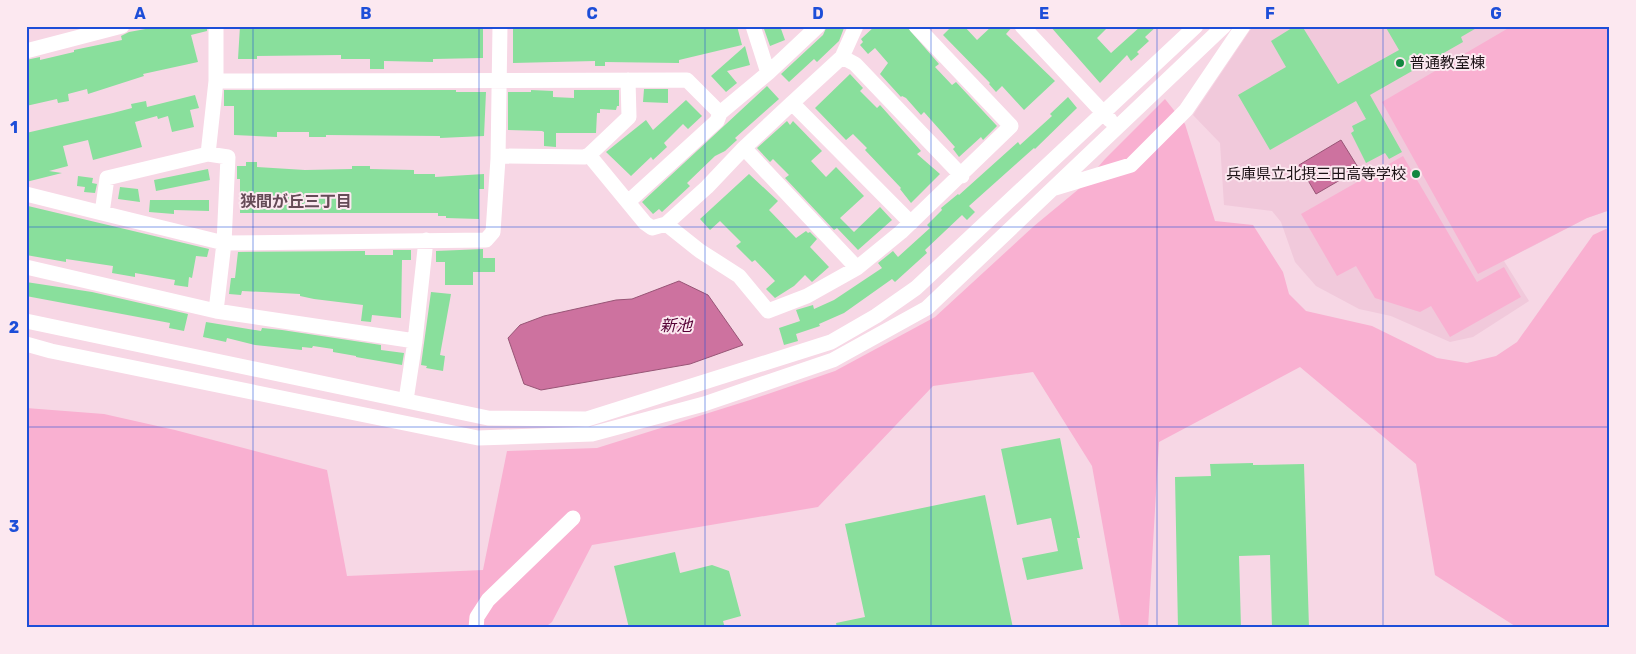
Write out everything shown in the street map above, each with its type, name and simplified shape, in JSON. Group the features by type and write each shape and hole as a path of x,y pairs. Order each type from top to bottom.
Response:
{"street":[{"path":"26,51 122,26"},
{"path":"208,154 216,82 216,26"},
{"path":"26,194 224,242 486,240 493,232 498,156 500,26"},
{"path":"753,26 768,73"},
{"path":"628,202 717,122 720,113 768,73 818,26"},
{"path":"589,155 652,228 666,224 842,57 856,26"},
{"path":"666,224 700,251 739,276 768,312 807,296 858,268 962,176 1010,126 916,26"},
{"path":"1022,26 1118,127"},
{"path":"26,321 488,418 587,419 831,342 876,316 916,288 1196,26"},
{"path":"26,344 51,351 478,438 592,434 704,404 833,360 927,308 1224,26"},
{"path":"1051,190 1131,165 1186,110 1243,26"},
{"path":"842,57 855,64 962,176"},
{"path":"498,156 584,157 589,155 629,118 628,80"},
{"path":"216,82 687,80 720,113"},
{"path":"792,103 911,223"},
{"path":"744,148 858,268"},
{"path":"102,213 107,178 208,154 228,158 224,242 216,311"},
{"path":"406,400 415,341 426,240"},
{"path":"26,267 216,311 415,341"},
{"path":"476,628 477,618 488,600 573,518"}],"shaded area":[{"name":"兵庫県立北摂三田高等学校","path":"1253,26 1610,26 1610,210 1587,218 1504,261 1529,301 1473,337 1450,342 1391,316 1359,309 1316,286 1295,262 1281,222 1272,211 1224,205 1220,143 1193,115"},
{"path":"1512,26 1610,26 1610,210 1587,218 1478,274 1382,102"},
{"path":"1165,99 1185,124 1215,221 1253,225 1283,272 1289,294 1306,311 1372,326 1437,358 1467,363 1496,356 1517,342 1593,235 1610,227 1610,628 1518,628 1435,575 1416,464 1300,367 1159,442 1148,628 1121,628 1092,466 1033,372 933,386 818,507 592,545 552,622 544,628 26,628 26,408 104,414 175,430 327,470 347,576 483,570 507,451 597,448 835,371 935,317 1034,226 1080,188 1105,159"},
{"path":"1403,156 1477,282 1504,267 1521,297 1450,337 1431,306 1420,312 1375,298 1356,266 1337,276 1301,214"}],"water":[{"path":"1341,140 1359,169 1316,194 1299,165"},
{"name":"新池","path":"679,281 708,295 743,345 690,364 541,390 524,384 508,338 520,325 544,316 616,300 632,299"}],"building":[{"path":"162,26 207,26 207,31 191,35 198,62 143,74 144,76 88,94 87,89 68,94 69,101 58,103 57,99 26,106 26,60 40,57 40,60 74,52 74,50 122,40 121,36 129,32"},
{"path":"240,26 483,26 483,58 433,59 433,62 384,61 384,69 370,69 370,59 341,59 341,55 257,56 257,59 238,59"},
{"path":"513,26 737,26 742,45 679,60 679,63 605,62 605,66 595,66 595,61 513,63"},
{"path":"763,26 780,26 785,40 770,46"},
{"path":"827,26 844,28 839,41 817,62 814,59 789,82 781,74 823,35"},
{"path":"875,26 906,26 939,64 935,67 952,85 956,82 997,126 983,140 981,137 959,157 953,149 955,147 924,112 921,115 880,74 888,63 875,48 868,54 860,45 863,42 861,39"},
{"path":"952,26 964,26 977,40 992,26 1013,26 1006,34 1055,81 1024,110 1002,86 996,92 990,83 943,35"},
{"path":"1050,26 1109,26 1097,38 1111,53 1141,26 1157,26 1145,37 1149,41 1137,52 1139,54 1131,61 1127,55 1100,83"},
{"path":"1295,26 1302,26 1338,84 1399,50 1385,26 1480,26 1461,37 1463,42 1370,95 1402,152 1389,159 1385,153 1366,163 1351,133 1354,131 1352,126 1366,119 1356,101 1270,150 1238,95 1286,67 1271,41"},
{"path":"745,46 750,65 727,71 737,83 726,92 711,76"},
{"path":"850,74 863,88 860,91 877,108 880,105 921,151 917,154 940,174 911,203 901,188 865,150 867,148 853,134 846,140 815,108"},
{"path":"767,86 779,99 735,138 737,140 725,151 715,156 687,183 690,186 662,212 659,209 653,214 642,202"},
{"path":"644,89 668,89 668,103 643,102"},
{"path":"224,90 456,90 456,92 486,92 484,136 440,138 440,136 326,135 326,137 309,137 309,132 277,132 277,137 234,135 234,106 224,106"},
{"path":"531,90 553,91 553,97 574,98 574,90 619,90 619,106 617,106 616,110 600,109 600,113 597,113 596,133 556,133 556,147 544,146 544,132 542,131 508,130 508,92 531,92"},
{"path":"195,95 199,108 190,110 194,127 172,132 168,116 158,119 157,116 135,122 142,147 93,160 88,140 63,146 68,166 49,171 62,173 26,182 26,133 132,108 131,104 146,101 147,107"},
{"path":"1068,97 1077,108 1035,149 969,206 975,212 967,220 962,215 925,250 927,253 895,282 892,279 844,313 819,324 820,326 796,334 798,341 784,345 779,328 800,321 796,310 813,305 814,309 834,300 882,268 878,263 893,251 898,257 930,228 927,225 942,210 941,208 959,195 1018,142 1020,145 1052,116 1050,114"},
{"path":"686,100 702,116 688,129 683,124 664,143 667,147 653,160 651,157 631,176 606,152 646,120 653,130"},
{"path":"787,121 790,125 793,121 822,151 811,161 826,177 836,167 864,196 840,218 854,232 880,207 892,220 858,250 837,228 834,230 785,178 789,175 773,159 770,162 757,148"},
{"path":"246,162 257,162 257,167 305,170 352,169 352,166 370,166 370,169 414,170 414,174 435,174 435,177 484,174 484,189 479,189 479,219 446,218 446,216 438,216 438,213 240,213 240,179 237,179 237,166 246,166"},
{"path":"208,169 210,180 156,191 154,180"},
{"path":"749,174 778,201 769,210 796,238 806,231 810,232 817,239 810,247 829,267 812,282 805,275 794,286 775,298 766,289 775,281 755,260 752,262 736,246 741,242 720,221 710,230 700,219"},
{"path":"78,176 93,178 92,183 97,184 95,193 84,192 85,187 77,186"},
{"path":"120,187 138,189 140,202 118,199"},
{"path":"150,200 209,200 209,211 174,210 174,214 149,212"},
{"path":"28,206 209,249 207,257 196,256 192,278 189,277 188,287 174,285 175,280 135,273 135,277 112,273 113,266 66,259 66,262 26,255"},
{"path":"483,249 483,258 495,258 495,272 473,272 473,285 445,285 445,262 436,262 436,251"},
{"path":"393,250 411,250 411,260 402,260 401,318 372,315 371,322 361,321 363,305 314,299 300,296 300,294 242,291 241,295 229,294 231,278 235,278 238,252 365,251 365,255 393,255"},
{"path":"26,282 92,292 188,314 184,331 169,328 170,323 26,296"},
{"path":"431,292 451,294 440,355 445,356 443,371 426,368 427,366 421,365"},
{"path":"206,322 261,331 262,328 282,330 381,345 381,350 404,353 402,365 356,357 333,352 333,349 313,346 312,348 302,347 302,350 255,345 227,338 226,342 203,337"},
{"path":"1060,438 1080,538 1077,538 1083,569 1027,580 1022,558 1058,551 1051,518 1017,525 1001,449"},
{"path":"1253,463 1253,465 1304,464 1309,628 1272,628 1270,555 1239,556 1241,628 1178,628 1175,477 1211,476 1210,464"},
{"path":"985,495 1013,628 837,628 836,623 865,617 845,524"},
{"path":"675,552 680,573 712,565 729,571 741,616 723,621 725,628 629,628 614,566"}],"place":[{"name":"普通教室棟","path":"1400,63"},
{"name":"兵庫県立北摂三田高等学校","path":"1416,174"}],"district":[{"name":"狭間が丘三丁目","path":"296,201"}]}
